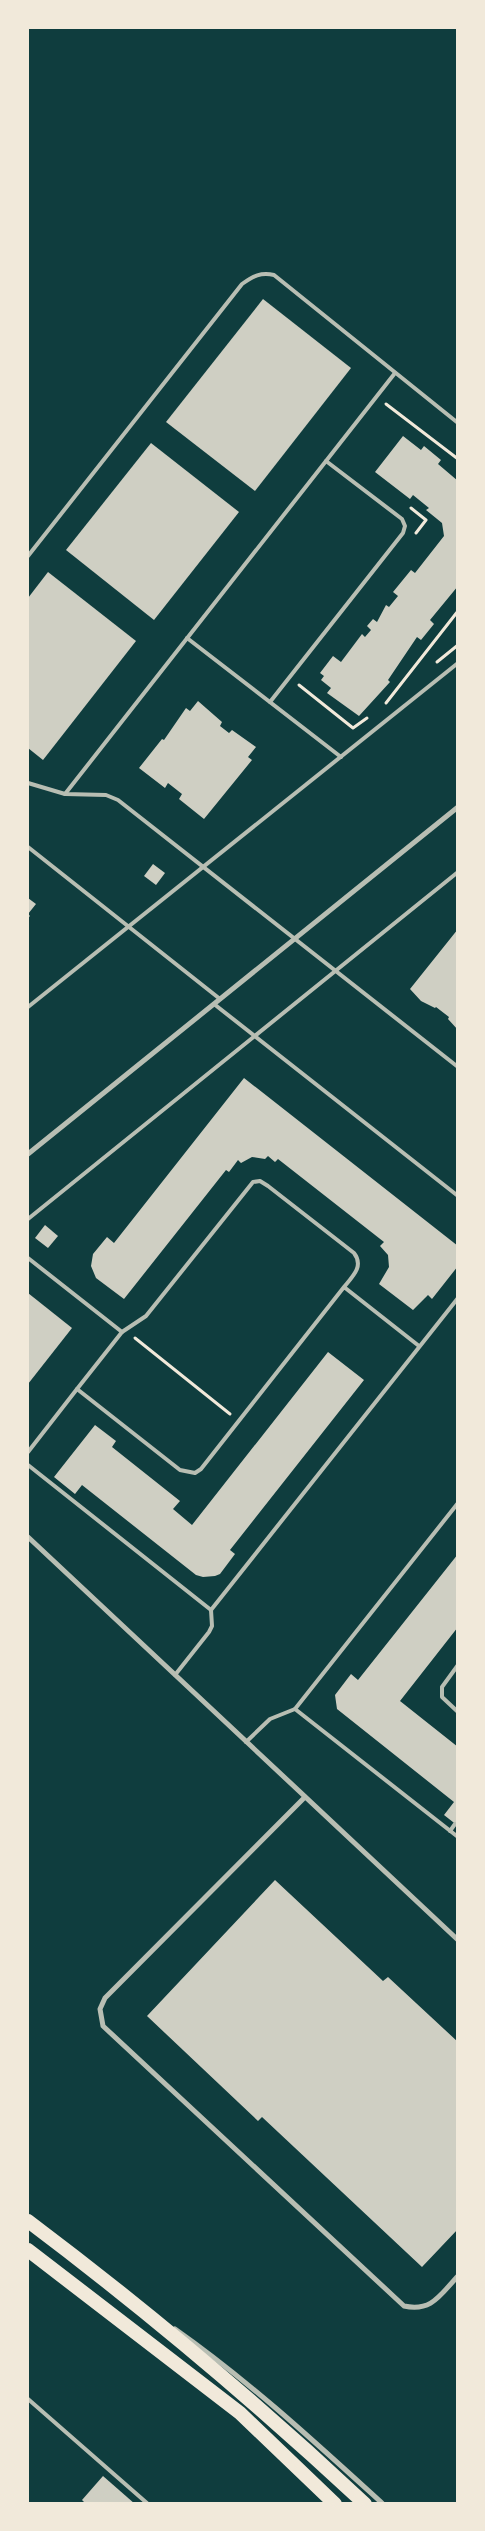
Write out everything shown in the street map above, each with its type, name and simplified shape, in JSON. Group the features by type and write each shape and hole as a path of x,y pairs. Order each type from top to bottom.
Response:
{"highway":[{"path":"28,2221 186,2344 365,2504"},
{"path":"28,2250 240,2413 335,2504"}],"street":[{"path":"28,1154 458,807"},
{"path":"28,1537 458,1940"},
{"path":"305,1797 105,1998 100,2010 103,2026 404,2306 418,2309 430,2305 458,2276"},
{"path":"110,2283 208,2352 383,2504"}],"lane":[{"path":"28,556 242,284 253,277 265,273 274,275 458,423"},
{"path":"65,794 395,372"},
{"path":"270,702 403,533 405,526 402,519 326,461"},
{"path":"188,638 341,757"},
{"path":"28,1007 458,663"},
{"path":"28,782 65,794 106,795 118,800 458,1067"},
{"path":"28,847 220,999"},
{"path":"28,1218 458,872"},
{"path":"214,1004 458,1196"},
{"path":"28,1452 29,1446 123,1331 146,1316 253,1182 260,1181 268,1186 354,1253 358,1259 359,1266 344,1287 201,1469 195,1473 186,1473 77,1389"},
{"path":"28,1258 123,1331"},
{"path":"344,1287 420,1346"},
{"path":"174,1675 209,1632 212,1626 211,1610 458,1298"},
{"path":"28,1465 211,1610"},
{"path":"60,1491 65,1485"},
{"path":"246,1742 270,1719 295,1709 458,1503"},
{"path":"458,1665 442,1686 442,1698 458,1712"},
{"path":"295,1709 458,1837"},
{"path":"450,1831 455,1824"},
{"path":"28,2399 148,2504"}],"path":[{"path":"380,410 386,403 458,459"},
{"path":"404,503 426,520 414,536"},
{"path":"383,706 458,611"},
{"path":"305,677 299,685 353,728 368,717"},
{"path":"123,1331 239,1421"}],"building":[{"path":"263,299 351,368 255,491 166,422"},
{"path":"403,436 421,450 424,446 441,460 438,464 458,481 458,586 430,620 434,624 421,640 417,637 388,680 390,682 359,716 327,693 331,688 321,680 324,676 320,673 333,656 341,662 362,634 365,637 371,630 367,626 373,619 377,622 386,605 389,607 398,596 393,592 411,570 415,573 444,536 442,523 426,510 429,508 413,495 410,499 375,472"},
{"path":"151,443 239,512 154,620 66,550"},
{"path":"48,572 136,641 43,760 28,748 28,598"},
{"path":"198,701 222,722 220,726 229,733 232,730 256,747 248,757 252,760 204,819 179,799 182,794 168,783 165,788 139,768 162,739 164,740 186,708 190,711"},
{"path":"153,864 165,873 156,885 144,876"},
{"path":"28,898 36,904 28,914"},
{"path":"458,929 458,1030 448,1019 449,1017 436,1007 421,1001 410,989"},
{"path":"244,1078 458,1246 458,1266 432,1299 428,1295 413,1310 379,1284 389,1267 388,1255 380,1246 384,1242 278,1159 275,1162 268,1156 265,1159 252,1157 241,1163 238,1160 229,1172 226,1170 124,1299 96,1278 91,1266 93,1254 107,1237 114,1243"},
{"path":"45,1225 58,1236 48,1248 35,1238"},
{"path":"28,1293 72,1328 28,1384"},
{"path":"328,1352 364,1380 230,1550 235,1554 220,1574 203,1577 196,1575 82,1485 75,1494 54,1477 95,1425 116,1441 112,1447 180,1501 173,1509 192,1525"},
{"path":"458,1554 458,1627 400,1701 458,1747 458,1826 444,1815 454,1802 337,1709 335,1695 351,1674 358,1680"},
{"path":"275,1880 383,1981 388,1977 458,2042 458,2229 422,2267 262,2117 258,2121 147,2016"},
{"path":"103,2476 135,2504 86,2504 82,2500"}]}
